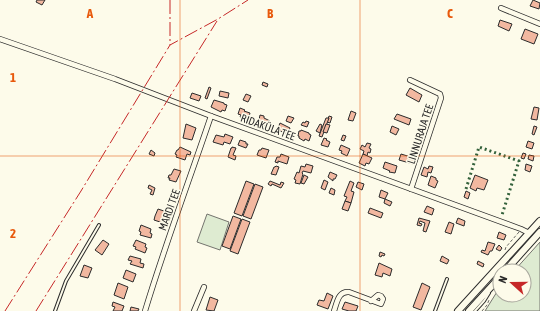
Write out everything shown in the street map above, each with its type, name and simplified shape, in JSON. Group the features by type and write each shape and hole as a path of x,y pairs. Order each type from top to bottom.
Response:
{"main road":[{"path":"458,311 540,221"},
{"path":"512,263 540,232"},
{"path":"469,311 492,285"}],"street":[{"path":"501,8 540,24"},
{"name":"RIDAKÜLA TEE","path":"0,39 114,79 522,229 529,233"},
{"name":"LINNURAJA TEE","path":"410,80 440,94 441,98 411,189"},
{"name":"MARDI TEE","path":"145,311 167,242 175,225 212,116"},
{"path":"194,311 204,287"},
{"path":"334,311 341,294 345,292 371,301"}],"lane":[{"path":"55,311 66,281 99,225"},
{"path":"435,311 447,279"},
{"path":"475,311 484,301 492,287"}],"path":[{"path":"504,253 506,247 522,229"},
{"path":"482,311 487,305 491,295"}],"green space":[{"path":"207,214 229,222 220,250 197,242"},
{"path":"540,242 540,311 485,311 492,300 492,303 532,303 532,263 521,263"}],"building":[{"path":"37,0 45,0 42,5 36,2"},
{"path":"533,0 540,3 539,9 530,6"},
{"path":"500,20 512,24 509,31 498,26"},
{"path":"525,29 538,34 534,44 521,39"},
{"path":"263,82 268,84 267,87 262,85"},
{"path":"209,87 211,88 207,99 205,98"},
{"path":"410,88 422,95 419,102 406,95"},
{"path":"220,91 229,93 228,98 219,96"},
{"path":"192,93 201,96 199,101 190,98"},
{"path":"246,94 251,96 248,102 243,100"},
{"path":"214,100 227,105 225,111 222,110 221,112 211,107"},
{"path":"534,107 539,108 537,120 531,119"},
{"path":"240,108 250,113 248,120 240,117 241,115 238,114"},
{"path":"351,111 356,113 353,121 348,120"},
{"path":"397,114 411,119 409,125 394,119"},
{"path":"260,115 264,116 264,118 270,121 268,127 259,124"},
{"path":"288,116 294,118 291,123 286,121"},
{"path":"329,116 332,117 330,123 327,122"},
{"path":"326,118 329,118 322,137 319,136"},
{"path":"306,121 309,122 307,127 301,125 303,122 305,123"},
{"path":"280,123 290,128 288,134 280,131 278,128"},
{"path":"186,124 196,128 192,140 183,138"},
{"path":"320,124 322,125 320,133 316,131"},
{"path":"326,124 330,125 327,133 323,132"},
{"path":"392,126 399,129 396,135 390,132"},
{"path":"534,126 537,127 534,135 532,134"},
{"path":"301,130 311,135 309,141 305,139 304,141 299,138 299,131"},
{"path":"225,134 233,137 230,144 224,142 223,145 213,142 216,135 224,137"},
{"path":"343,135 346,136 344,141 341,140"},
{"path":"324,138 330,142 328,147 321,145"},
{"path":"240,140 248,144 246,148 238,145"},
{"path":"528,141 534,143 532,149 526,147"},
{"path":"367,143 371,144 369,148 371,149 367,156 363,154 364,151 360,149 362,145 365,147"},
{"path":"341,145 350,149 347,156 339,150"},
{"path":"180,147 191,152 190,155 187,154 185,160 176,157 177,155 175,154"},
{"path":"232,147 236,148 233,155 236,156 235,160 228,157"},
{"path":"262,148 269,150 266,158 257,155 259,150"},
{"path":"151,150 155,153 154,156 149,154"},
{"path":"523,153 526,154 524,159 521,158"},
{"path":"281,154 289,157 287,164 278,161 278,163 275,162 277,157 280,157"},
{"path":"363,154 372,158 369,164 366,163 365,166 359,163"},
{"path":"401,154 414,158 413,164 399,160"},
{"path":"529,155 534,156 533,161 528,159"},
{"path":"385,162 397,166 395,173 389,172 390,171 383,168"},
{"path":"306,164 313,166 311,173 303,171 300,184 295,183 296,180 294,179 297,172 299,173 301,166 305,167"},
{"path":"526,164 532,166 530,172 525,170"},
{"path":"429,166 433,167 431,173 428,172 427,177 421,175 424,167 428,169"},
{"path":"274,167 279,167 276,175 271,174"},
{"path":"174,169 181,171 176,182 169,180 170,178 168,178"},
{"path":"330,172 337,175 333,181 328,177"},
{"path":"304,175 308,177 304,184 301,183"},
{"path":"475,175 488,180 484,190 477,188 476,191 470,188"},
{"path":"431,176 436,178 438,181 435,188 428,185"},
{"path":"324,180 328,182 325,190 321,188"},
{"path":"246,181 254,184 242,216 234,213"},
{"path":"270,181 280,185 281,182 284,183 281,188 272,184 271,186 268,184"},
{"path":"350,181 354,183 351,191 354,192 351,203 345,201 347,197 344,196"},
{"path":"358,182 364,184 362,190 356,187"},
{"path":"255,184 263,187 251,219 243,216"},
{"path":"149,185 155,188 153,195 150,194 152,190 148,188"},
{"path":"331,188 335,190 334,195 329,193"},
{"path":"381,190 388,193 385,199 379,197"},
{"path":"466,191 470,193 468,199 464,197"},
{"path":"385,199 392,202 390,206 384,203"},
{"path":"345,201 351,203 348,211 342,209"},
{"path":"427,206 434,209 432,215 424,212"},
{"path":"370,208 383,213 381,218 368,213"},
{"path":"158,209 167,212 163,223 154,220"},
{"path":"233,216 241,219 230,249 222,246"},
{"path":"419,218 430,221 426,232 423,231 425,223 420,221 419,223 422,224 421,226 417,225"},
{"path":"458,218 465,221 464,226 456,223"},
{"path":"242,219 250,222 238,254 230,251"},
{"path":"449,222 454,224 451,234 445,232"},
{"path":"141,225 151,229 151,238 140,235 141,232 139,231"},
{"path":"499,232 506,235 504,240 497,238"},
{"path":"103,240 109,244 102,255 95,250"},
{"path":"136,240 146,244 145,247 147,248 145,253 135,249 136,247 133,246"},
{"path":"488,242 495,244 492,251 490,251 488,255 481,252 482,250 485,251"},
{"path":"499,245 502,248 500,251 496,249"},
{"path":"380,252 385,254 384,256 379,256"},
{"path":"130,256 141,259 140,263 144,264 143,268 130,264 132,261 128,260"},
{"path":"442,256 449,260 447,264 440,261"},
{"path":"478,261 484,264 483,267 477,264"},
{"path":"379,263 392,269 390,276 383,273 382,277 375,275"},
{"path":"84,265 92,268 88,278 80,276"},
{"path":"126,270 136,274 133,282 123,278"},
{"path":"118,283 128,287 124,299 114,295"},
{"path":"422,283 430,287 421,310 413,307"},
{"path":"327,293 333,296 328,309 317,305 319,300 324,301"},
{"path":"210,297 218,300 214,311 206,310"},
{"path":"113,302 124,306 122,311 113,311 115,307 112,306"},
{"path":"345,302 358,306 356,311 342,309"},
{"path":"131,307 139,309 138,311 130,311"}],"hedge":[{"path":"466,189 479,147 519,161 502,215"}],"power":[{"path":"170,0 170,45"},
{"path":"5,311 81,191 170,45 218,19 248,0"},
{"path":"36,311 217,21"}]}
